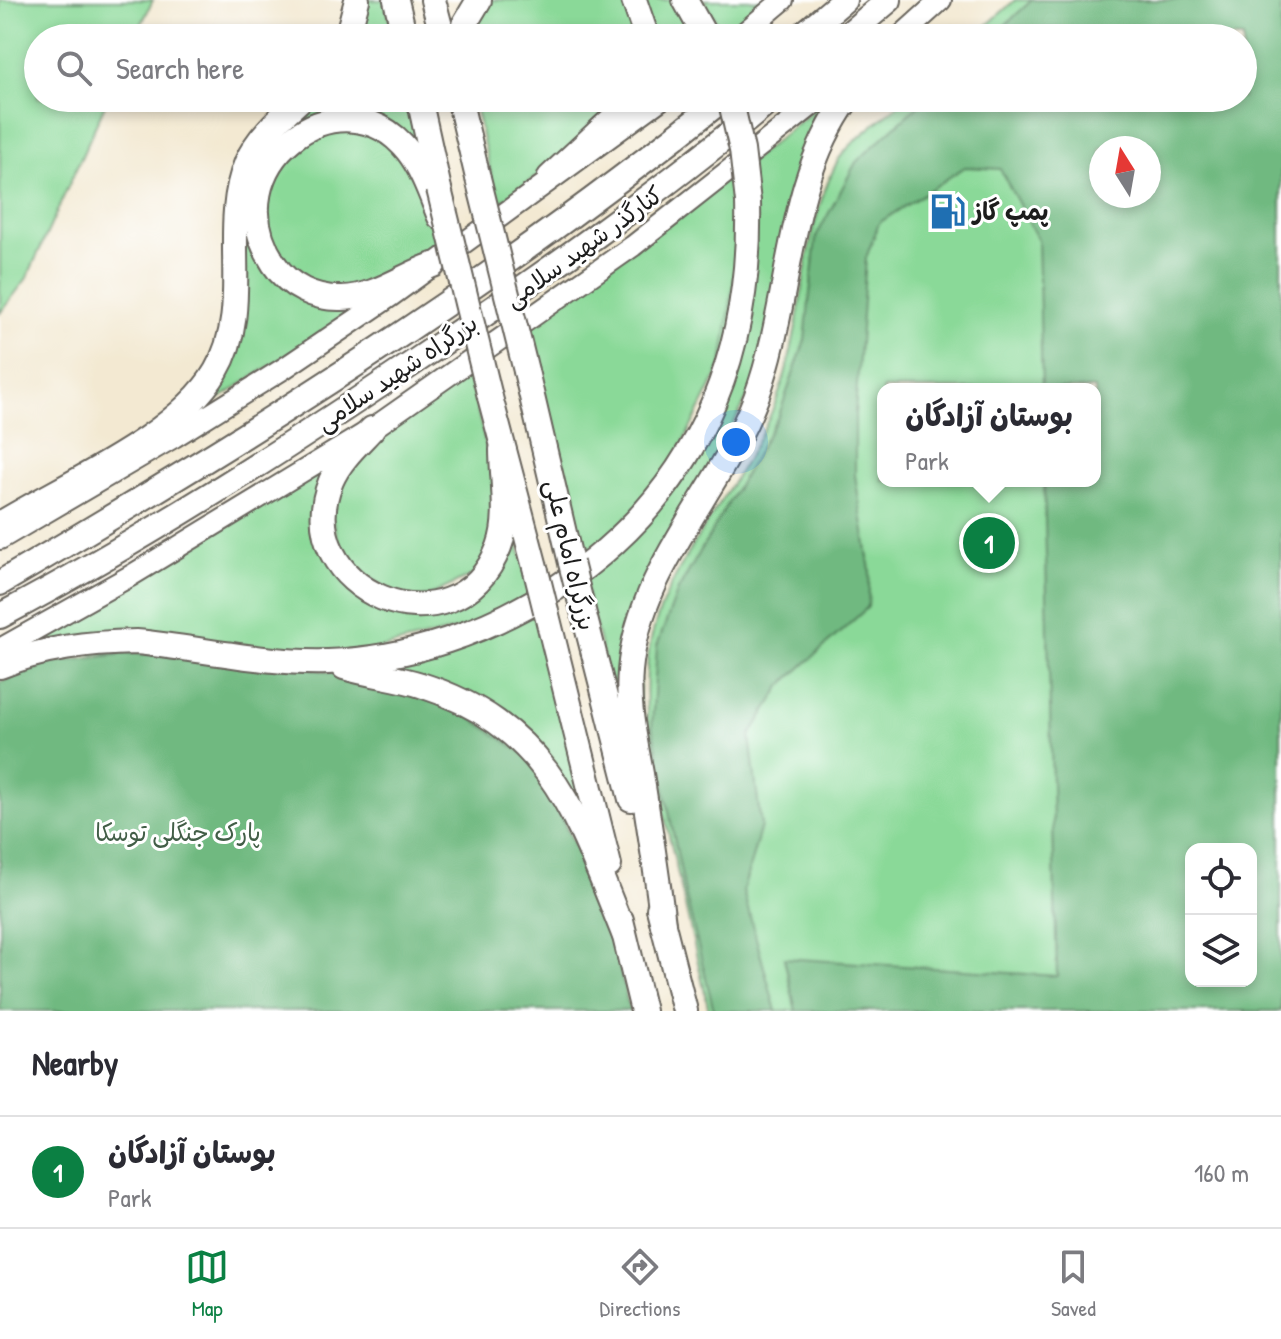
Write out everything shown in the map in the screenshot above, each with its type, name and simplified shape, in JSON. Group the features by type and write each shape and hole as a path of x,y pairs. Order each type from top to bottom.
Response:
{"highway":[{"path":"351,24 357,0"},
{"path":"396,0 402,24"},
{"path":"433,0 439,24"},
{"path":"465,24 479,0"},
{"path":"634,0 642,24"},
{"path":"685,0 699,24"},
{"path":"816,24 844,0"},
{"path":"861,24 889,0"},
{"path":"0,524 177,417 203,390 224,356 233,322 238,196 247,162 262,138 288,112"},
{"name":"بزرگراه امام علی","path":"422,112 450,239 502,450 536,571 643,1011"},
{"name":"بزرگراه امام علی","path":"462,112 571,563 685,1011"},
{"path":"550,177 620,112"},
{"name":"بزرگراه شهید سلامی","path":"0,583 111,518 373,351 553,229 708,112"},
{"path":"327,662 423,648 501,620 587,568 637,524 682,465 699,435 729,363 746,277 748,202 742,150 731,112"},
{"name":"بزرگراه شهید سلامی","path":"0,616 225,485 347,408 614,223 755,112"},
{"path":"663,924 629,691 637,626 653,584 728,459 756,397 769,359 810,169 824,136 839,112"},
{"path":"433,265 355,297 326,298 295,286 276,267 258,231 256,200 274,156 290,140 320,124 349,120 376,126 408,152 450,239"},
{"path":"372,429 339,466 328,491 325,519 336,559 345,571 373,596 394,604 425,605 453,598 488,568 502,534 502,450"},
{"path":"0,666 53,650 136,642 327,662 422,685 455,698 517,740 564,794 624,934"}],"main road":[{"path":"755,24 783,0"},
{"path":"914,24 941,0"},
{"path":"0,539 211,415 433,265 550,177 585,158 645,112"},
{"name":"کنارگذر شهید سلامی","path":"0,649 132,575 372,429 633,246 803,112"}],"green space":[{"path":"0,0 153,0 142,24 24,24 24,112 102,112 27,278 0,313"},
{"path":"363,0 385,0 391,24 358,24"},
{"path":"484,0 627,0 636,24 473,24"},
{"path":"639,0 677,0 691,24 647,24"},
{"path":"704,0 770,0 741,24 718,24"},
{"path":"1015,0 1281,0 1281,1011 709,1011 651,756 646,695 649,649 663,604 677,573 750,454 779,393 788,365 816,220 824,191 841,156 890,112 1257,112 1257,24 988,24"},
{"path":"1032,0 1281,0 1281,1011 796,1011 784,958 1057,976 1044,487 1101,487 1101,383 1042,383 1038,240 1000,169 965,167 879,223 866,258 855,414 855,475 870,570 868,607 782,685 750,736 761,826 743,891 776,1011 714,1011 685,893 652,726 657,646 678,590 779,415 805,340 816,237 856,162 911,112 1257,112 1257,24 1006,24"},
{"path":"301,112 412,112 425,165 409,146 316,121 252,201 305,296 404,280 189,418 212,390 254,166"},
{"path":"476,112 616,112 581,144 498,204"},
{"path":"811,112 836,112 753,387 642,594 638,793 583,577 712,424 750,162"},
{"path":"331,126 391,141 427,201 438,247 386,281 340,295 288,275 262,229 274,162"},
{"path":"739,170 743,213 722,365 665,479 580,564 528,326"},
{"path":"467,369 497,490 499,517 483,570 414,603 344,564 329,507 358,450"},
{"path":"359,440 321,518 374,602 475,591 504,488 532,597 468,627 365,652 0,655"},
{"path":"536,608 597,846 368,664"},
{"name":"پارک جنگلی توسکا","path":"131,653 304,667 435,693 534,761 604,905 630,1011 0,1011 0,682 47,663"}],"place":[{"name":"پمپ گاز","path":"947,212"},
{"name":"بوستان آزادگان","path":"989,543"}]}
